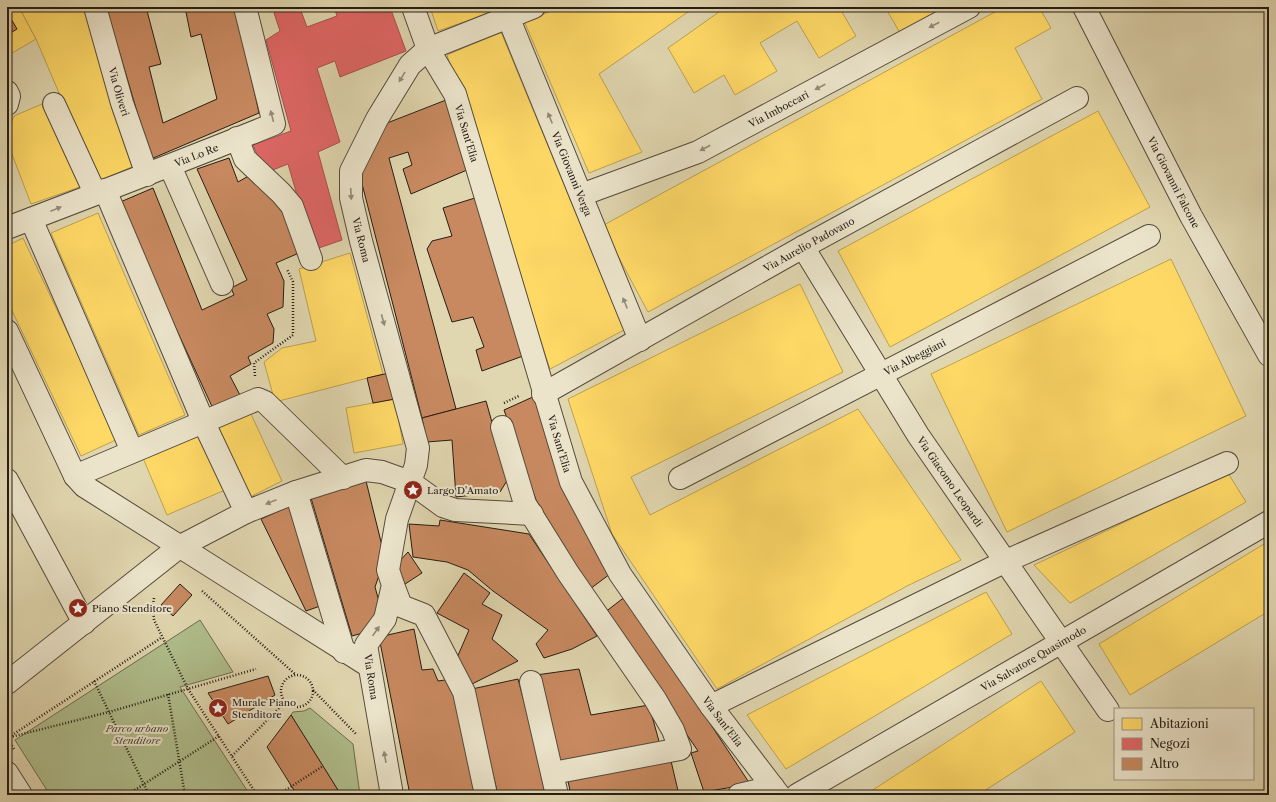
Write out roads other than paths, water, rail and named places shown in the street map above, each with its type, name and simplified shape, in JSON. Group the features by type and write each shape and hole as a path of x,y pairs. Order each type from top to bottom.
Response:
{"street":[{"name":"Via Oliveri","path":"95,7 122,103 148,175"},
{"name":"Via Lo Re","path":"7,228 148,175 274,124 245,7"},
{"name":"Via Sant'Elia","path":"413,7 428,49 455,94 571,482 620,574 711,706 776,791"},
{"name":"Via Roma","path":"392,795 368,666 366,645 385,618 393,585 388,570 398,519 416,465 418,448 361,241 351,198 351,171 377,119 410,65 428,49 506,12 534,7"},
{"name":"Via Imboccari","path":"581,194 698,152 969,7"},
{"name":"Via Giovanni Falcone","path":"1084,7 1191,216 1269,354"},
{"name":"Via Giovanni Verga","path":"506,12 640,340"},
{"path":"7,92 9,96 7,104"},
{"name":"Via Aurelio Padovano","path":"542,389 640,340 803,247 1077,98"},
{"path":"54,104 100,192 246,512"},
{"path":"237,138 245,159 282,193 292,206 311,259"},
{"path":"170,166 222,284"},
{"path":"31,219 132,451"},
{"name":"Via Albeggiani","path":"680,478 1149,236"},
{"name":"Via Giacomo Leopardi","path":"803,247 918,435 1004,562 1108,710"},
{"path":"7,331 75,476 84,486 368,666"},
{"path":"75,476 203,420 258,399 265,402 342,478"},
{"path":"502,427 525,504 568,573 655,699 673,730 680,749 553,773"},
{"path":"711,706 1004,562 1227,463"},
{"path":"7,683 179,547 246,512 296,492 366,470 382,472 410,482 443,506 455,510 532,514"},
{"path":"7,480 84,623"},
{"path":"296,492 344,652"},
{"name":"Via Salvatore Quasimodo","path":"797,795 1269,522"},
{"path":"393,585 401,606 424,615 464,692 486,795"},
{"path":"531,682 557,795"},
{"path":"7,773 21,795"},
{"path":"739,795 776,791"}],"place":[{"name":"Largo D'Amato","path":"413,490"},
{"name":"Piano Stenditore","path":"78,608"},
{"name":"Murale Piano Stenditore","path":"218,708"}],"park label":[{"name":"Parco urbano Stenditore","path":"137,734"}]}
